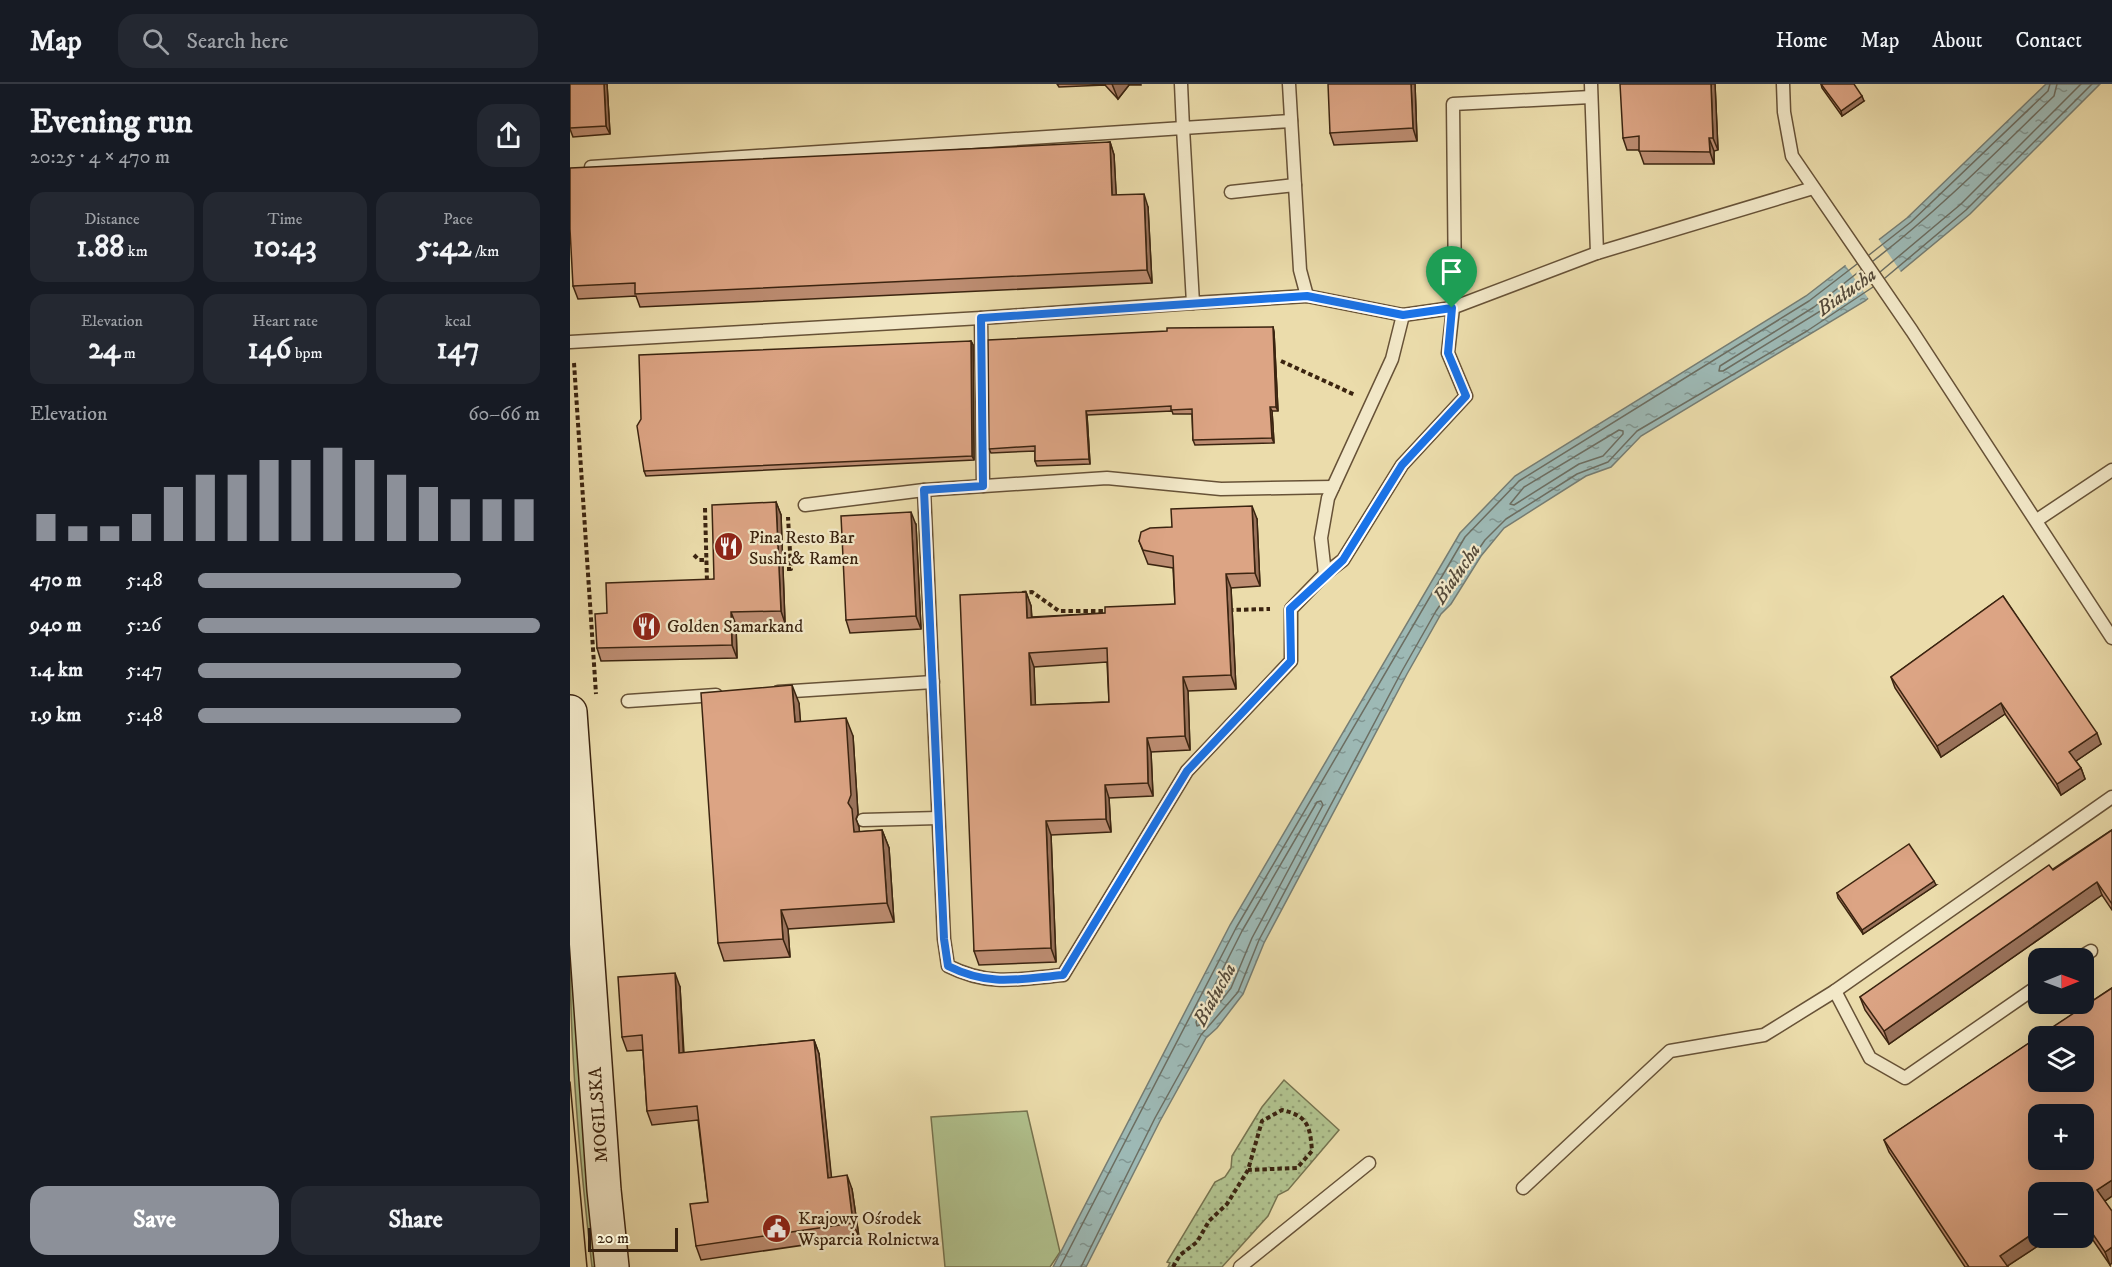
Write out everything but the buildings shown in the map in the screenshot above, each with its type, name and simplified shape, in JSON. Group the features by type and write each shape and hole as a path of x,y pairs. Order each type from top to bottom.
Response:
{"main road":[{"name":"MOGILSKA","path":"570,712 604,1190 612,1267"}],"lane":[{"path":"1181,84 1194,303"},
{"path":"1289,84 1300,270 1307,296"},
{"path":"1590,84 1597,253"},
{"path":"1783,84 1784,112 1792,156 1912,331 2112,638"},
{"path":"924,490 944,939 948,966 970,977 997,981 1063,975 1187,771 1291,661 1290,609 1325,574 1343,560 1402,465 1466,396 1448,353 1455,290 1453,104 1591,97"},
{"path":"587,167 1291,121"},
{"path":"1231,192 1294,185"},
{"path":"570,342 1307,296 1403,315 1452,308 1597,253 1813,188"},
{"path":"1325,574 1321,538 1328,498 1392,359 1403,315"},
{"path":"981,318 983,486"},
{"path":"2037,520 2112,470"},
{"path":"805,505 924,490 1107,478 1221,489 1333,487"},
{"path":"769,692 933,682"},
{"path":"628,701 733,694"},
{"path":"1523,1188 1670,1051 1764,1035 1835,991 2112,797"},
{"path":"863,820 938,818"},
{"path":"1835,991 1870,1058 1905,1078 2028,993"},
{"path":"1240,1267 1369,1163"}],"path":[{"path":"1281,361 1372,403"},
{"path":"787,569 790,569 788,505"},
{"path":"705,508 707,590"},
{"path":"694,555 699,560 707,560"},
{"path":"707,569 715,569"},
{"path":"1021,593 1032,592 1059,611 1117,610"},
{"path":"1221,610 1290,609"},
{"path":"1173,1267 1180,1255 1197,1242 1209,1221 1227,1204 1248,1170 1262,1121 1282,1110 1296,1113 1310,1126 1312,1151 1297,1168 1248,1170"}],"green space":[{"path":"570,949 597,1267 592,1267 580,1148 574,1069"},
{"path":"1284,1080 1339,1130 1288,1190 1278,1195 1268,1216 1222,1267 1168,1267 1170,1263 1167,1262 1215,1182 1225,1177 1231,1168 1232,1156 1262,1107"},
{"path":"1027,1111 1060,1252 1050,1267 945,1267 931,1117"}],"water":[{"name":"Białucha","path":"2046,84 2100,84 1970,214 1865,301 1641,436 1611,467 1586,476 1504,528 1481,556 1451,604 1441,614 1407,674 1264,943 1243,994 1217,1028 1206,1038 1160,1121 1086,1267 1053,1267 1230,925 1460,533 1515,476 1806,296 1907,218"}],"pier":[{"path":"1877,237 1903,275 1870,301 1844,263"}],"tram line":[{"path":"570,1082 587,1267"}],"place":[{"name":"Pina Resto Bar Sushi & Ramen","path":"728,547"},
{"name":"Golden Samarkand","path":"646,626"},
{"name":"Krajowy Ośrodek Wsparcia Rolnictwa","path":"777,1228"}],"route":[{"path":"1307,296 1403,315 1452,308 1448,353 1466,396 1402,465 1343,560 1325,574 1290,609 1291,661 1187,771 1063,975 997,981 970,977 948,966 944,939 924,490 983,486 981,318 1307,296"}]}
